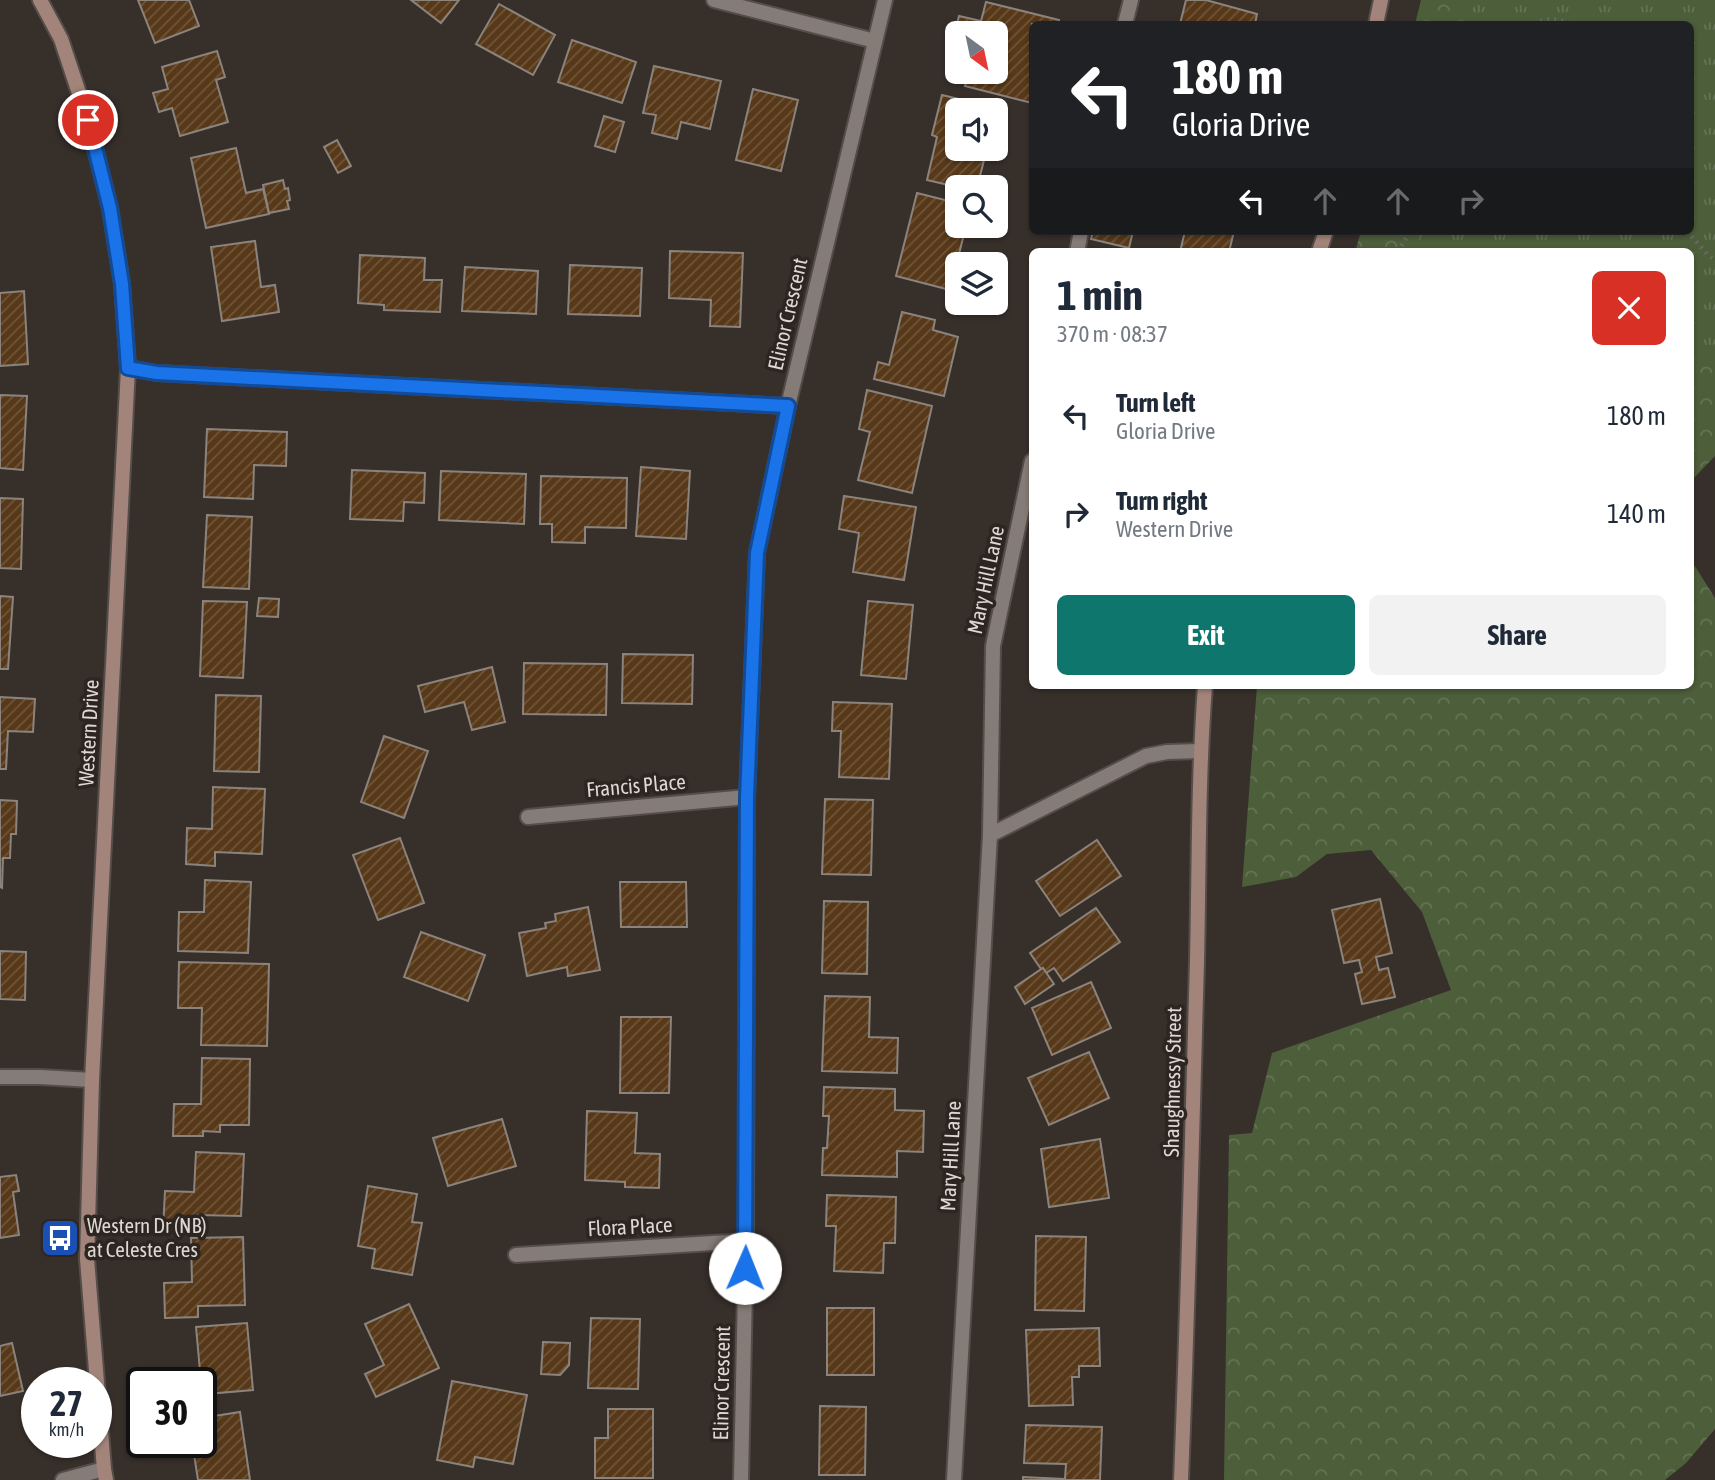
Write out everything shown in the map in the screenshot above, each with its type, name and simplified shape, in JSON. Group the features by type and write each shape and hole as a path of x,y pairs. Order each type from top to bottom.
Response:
{"street":[{"name":"Western Drive","path":"40,0 61,39 88,120 110,208 122,284 128,368 92,1080 87,1259 105,1475"},
{"path":"714,0 875,41"},
{"name":"Elinor Crescent","path":"741,1480 746,1241 747,797 757,553 788,406 885,0"},
{"path":"1126,21 1131,0"},
{"path":"1377,21 1381,0"},
{"path":"128,368 157,373 788,406"},
{"name":"Mary Hill Lane","path":"954,1480 990,835 993,646 1029,475"},
{"name":"Shaughnessy Street","path":"1181,1480 1192,1172 1200,751 1205,689"},
{"path":"990,835 1146,756 1200,751"},
{"name":"Francis Place","path":"528,817 747,797"},
{"path":"0,1077 92,1080"},
{"name":"Flora Place","path":"516,1255 746,1241"},
{"path":"63,1480 105,1475"}],"path":[{"path":"1539,21 1562,21"},
{"path":"1690,235 1715,260"}],"green space":[{"path":"1421,0 1715,0 1715,456 1694,478 1694,248 1356,248 1360,235 1694,235 1694,21 1416,21"},
{"path":"1476,0 1715,0 1715,353 1694,367 1694,248 1417,248 1420,235 1694,235 1694,21 1472,21"},
{"path":"1694,565 1715,598 1715,1429 1686,1463 1665,1480 1224,1480 1229,1135 1252,1133 1272,1053 1451,990 1422,912 1371,850 1327,854 1296,877 1242,887 1257,689 1694,689"}],"building":[{"path":"138,0 189,0 199,26 155,43"},
{"path":"411,0 459,0 441,23"},
{"path":"1186,0 1206,0 1257,14 1256,21 1181,21"},
{"path":"986,2 1059,20 1029,21 1029,102 965,86 1008,84 1008,21 981,21"},
{"path":"499,4 555,35 533,75 476,44"},
{"path":"959,16 981,21 958,21"},
{"path":"572,40 636,62 622,103 558,82"},
{"path":"217,51 225,77 216,80 228,122 180,136 172,108 159,112 153,93 168,89 162,67"},
{"path":"654,66 721,81 710,129 681,122 677,139 652,133 656,115 643,113"},
{"path":"753,89 798,100 781,171 736,160"},
{"path":"942,95 955,98 945,98 945,161 984,161 980,175 945,175 945,184 927,180 937,137 932,135"},
{"path":"604,116 624,122 615,152 595,146"},
{"path":"337,140 351,166 338,173 324,147"},
{"path":"236,148 246,193 263,189 269,214 206,228 191,158"},
{"path":"283,180 285,189 288,188 289,209 269,213 263,185"},
{"path":"917,193 945,200 945,238 963,238 960,252 945,252 945,289 896,276"},
{"path":"1092,235 1132,235 1129,248 1091,239"},
{"path":"1184,235 1233,235 1230,248 1181,248"},
{"path":"255,241 261,287 275,285 279,312 222,321 211,247"},
{"path":"670,251 743,253 740,327 710,326 711,300 669,298"},
{"path":"360,255 425,258 424,280 442,280 440,312 384,310 384,305 358,303"},
{"path":"570,265 642,268 640,316 568,314"},
{"path":"465,267 538,271 536,314 462,311"},
{"path":"24,291 28,364 0,366 0,293"},
{"path":"902,312 935,320 933,330 958,337 944,396 874,379 878,362 889,365"},
{"path":"867,390 932,406 912,493 858,480 870,432 859,429"},
{"path":"0,395 27,396 23,470 0,468"},
{"path":"207,429 287,432 286,466 254,465 253,499 204,497"},
{"path":"641,467 690,471 686,539 636,536"},
{"path":"352,470 425,473 424,503 404,502 403,521 350,519"},
{"path":"441,471 526,474 524,524 439,520"},
{"path":"541,476 627,478 626,528 585,527 585,543 552,542 552,524 540,524"},
{"path":"844,496 916,507 904,580 853,572 859,533 839,529"},
{"path":"0,498 23,499 21,569 0,568"},
{"path":"207,515 252,517 249,589 203,587"},
{"path":"0,596 13,597 8,669 0,669"},
{"path":"259,598 279,599 278,617 257,616"},
{"path":"203,601 247,602 243,678 200,676"},
{"path":"868,601 913,605 906,679 861,675"},
{"path":"623,654 693,655 692,704 622,703"},
{"path":"524,663 607,664 606,715 523,714"},
{"path":"492,667 505,722 472,730 464,702 425,712 418,686"},
{"path":"216,695 261,696 259,772 214,771"},
{"path":"0,697 35,699 33,732 8,731 6,769 0,769"},
{"path":"833,702 892,704 889,779 839,777 841,731 832,731"},
{"path":"384,736 428,751 404,818 361,802"},
{"path":"213,787 265,789 262,854 215,852 215,866 186,864 187,828 212,829"},
{"path":"825,799 873,800 871,875 822,874"},
{"path":"0,800 17,801 16,834 11,834 10,858 3,858 2,888 0,887"},
{"path":"400,838 424,903 378,920 353,855"},
{"path":"1097,840 1121,876 1060,916 1036,881"},
{"path":"205,880 251,882 248,953 178,951 179,912 204,912"},
{"path":"620,882 686,882 687,927 621,927"},
{"path":"1380,899 1392,953 1376,957 1379,970 1388,968 1395,997 1362,1004 1355,974 1362,972 1359,960 1344,963 1332,910"},
{"path":"824,901 868,902 867,974 822,973"},
{"path":"588,907 600,970 568,976 567,967 527,976 519,933 546,928 545,923 556,921 555,914"},
{"path":"1096,908 1120,942 1063,981 1054,968 1046,973 1041,969 1030,953"},
{"path":"421,932 485,955 468,1001 404,977"},
{"path":"0,951 26,952 25,1000 0,999"},
{"path":"179,962 269,964 267,1046 201,1045 202,1008 178,1008"},
{"path":"1043,968 1054,984 1025,1004 1015,987"},
{"path":"1091,982 1111,1028 1052,1055 1032,1008"},
{"path":"825,996 870,997 869,1037 898,1038 897,1073 822,1071"},
{"path":"621,1017 671,1017 669,1093 620,1093"},
{"path":"1089,1052 1109,1098 1049,1125 1028,1078"},
{"path":"202,1058 250,1059 249,1125 220,1125 220,1132 203,1131 203,1136 173,1136 174,1104 201,1104"},
{"path":"824,1087 895,1089 895,1110 924,1111 923,1152 897,1151 897,1177 822,1175 823,1148 827,1148 829,1116 823,1116"},
{"path":"587,1111 637,1113 635,1153 660,1154 659,1188 625,1187 625,1182 585,1180"},
{"path":"502,1119 516,1166 448,1186 433,1138"},
{"path":"1100,1139 1109,1198 1049,1207 1041,1149"},
{"path":"196,1152 244,1154 241,1216 198,1215 197,1231 163,1230 165,1191 194,1192"},
{"path":"16,1175 19,1191 13,1192 19,1235 0,1238 0,1177"},
{"path":"368,1186 417,1194 412,1222 422,1223 412,1275 372,1268 375,1249 358,1246"},
{"path":"827,1195 896,1197 895,1243 884,1243 883,1273 834,1271 836,1226 826,1226"},
{"path":"1036,1236 1086,1237 1084,1311 1035,1310"},
{"path":"243,1237 245,1305 198,1306 198,1317 165,1318 164,1283 192,1282 191,1238"},
{"path":"409,1304 439,1368 376,1397 365,1374 384,1365 365,1324"},
{"path":"827,1308 874,1308 874,1375 827,1375"},
{"path":"591,1318 640,1319 638,1389 588,1388"},
{"path":"247,1323 253,1390 217,1393 217,1367 200,1367 196,1327"},
{"path":"1099,1328 1100,1366 1079,1366 1079,1377 1072,1377 1073,1405 1029,1406 1026,1330"},
{"path":"543,1342 570,1343 569,1365 560,1375 541,1374"},
{"path":"12,1343 21,1391 0,1396 0,1346"},
{"path":"452,1381 527,1395 513,1464 475,1457 473,1467 437,1460"},
{"path":"820,1406 866,1407 865,1475 819,1475"},
{"path":"608,1409 653,1409 653,1478 595,1478 595,1438 608,1438"},
{"path":"240,1412 250,1480 198,1480 195,1458 217,1458 217,1416"},
{"path":"1026,1425 1102,1427 1100,1480 1023,1480 1023,1477 1065,1479 1066,1464 1024,1463"}],"place":[{"name":"Western Dr (NB) at Celeste Cres","path":"60,1238"}],"route":[{"path":"88,120 110,208 122,284 128,368 157,373 788,406 757,553 747,797 745,1268"}]}
